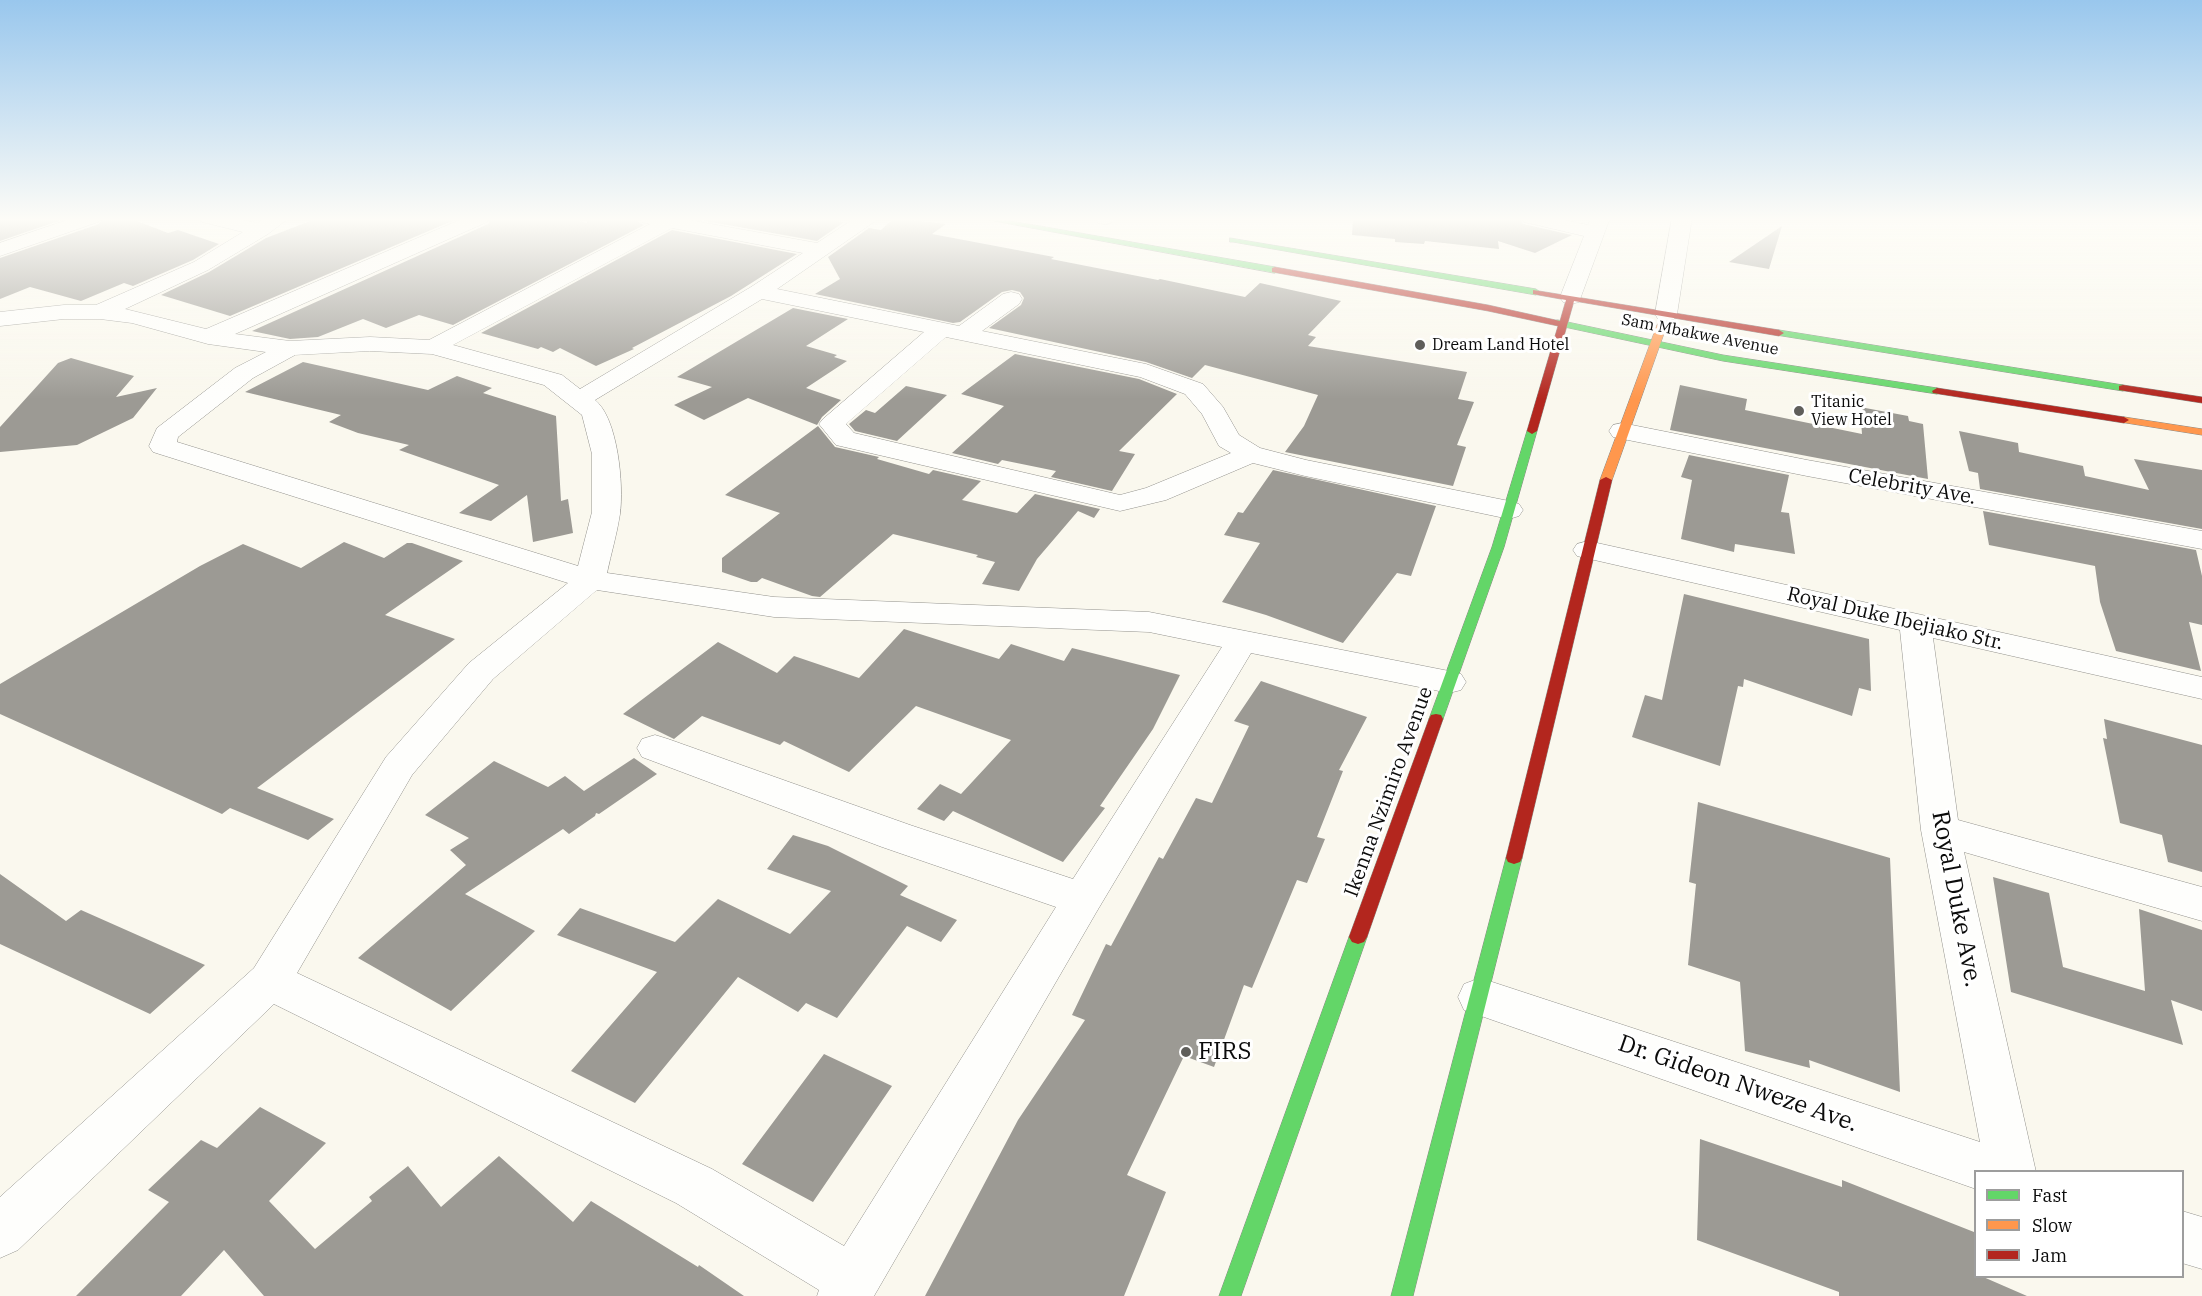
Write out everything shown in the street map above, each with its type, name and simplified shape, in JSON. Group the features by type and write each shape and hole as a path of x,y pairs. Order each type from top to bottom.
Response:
{"main road":[{"name":"Sam Mbakwe Avenue","path":"1316,278 1562,323 1654,345 1723,358 2202,432"},
{"name":"Sam Mbakwe Avenue","path":"1462,278 1666,314 2202,400"},
{"name":"Ikenna Nzimiro Avenue","path":"1230,1296 1509,510 1571,297"},
{"path":"1402,1296 1480,997 1606,478 1666,314"}],"street":[{"path":"100,312 174,278"},
{"path":"208,337 342,278"},
{"path":"433,347 555,278"},
{"path":"578,400 779,278"},
{"path":"1571,297 1578,278"},
{"path":"1666,314 1672,278"},
{"path":"759,292 1146,371 1194,389 1214,412 1228,440 1251,454 1305,468 1509,510"},
{"path":"1011,299 951,332 863,395 832,424 845,439 1120,503 1156,494 1251,454"},
{"path":"0,319 64,312 100,312 133,317 208,337 290,348 370,344 433,347 553,380 594,412 605,454 606,512 590,580 482,671 399,766 269,981 0,1232"},
{"path":"290,348 244,373 166,434 162,446 590,580 774,607 1149,622 1449,682"},
{"name":"Celebrity Ave.","path":"1622,431 1807,468 2202,540"},
{"name":"Royal Duke Ibejiako Str.","path":"1588,550 2202,688"},
{"name":"Royal Duke Ave.","path":"1915,624 1940,830 2011,1170"},
{"path":"269,981 694,1186 848,1288 1082,899 1242,641"},
{"path":"655,748 896,836 1082,899"},
{"path":"1940,830 2202,904"},
{"name":"Dr. Gideon Nweze Ave.","path":"1480,997 1991,1170"},
{"path":"2184,1237 2202,1243"}],"building":[{"path":"0,278 150,278 133,286 124,283 81,301 30,287 0,299"},
{"path":"195,278 318,278 230,316 161,295"},
{"path":"368,278 542,278 453,325 419,315 386,328 363,319 318,337 290,339 252,331"},
{"path":"582,278 759,278 731,296 632,348 634,349 596,366 560,348 553,352 481,333"},
{"path":"1150,278 1245,297 1260,283 1341,301 1308,335 1316,337 1308,346 1467,372 1458,399 1474,402 1457,445 1466,447 1453,486 1285,452 1304,426 1318,395 1205,365 1192,378 1146,362 989,328 1021,305 1024,298 1020,292 1012,290 1002,292 960,322 953,323 815,294 840,279"},
{"path":"793,308 848,319 806,346 837,355 834,357 847,361 806,388 841,400 822,417 817,425 748,398 704,420 674,405 712,387 677,377"},
{"path":"1015,354 1139,379 1177,394 1119,451 1135,454 1112,491 1051,477 1056,471 1002,460 998,464 952,453 1004,406 961,394"},
{"path":"71,358 134,376 116,397 157,388 133,418 77,445 0,452 0,427 58,363"},
{"path":"303,362 428,390 457,376 492,388 483,393 556,416 561,501 568,499 573,533 533,542 527,495 491,521 459,513 499,485 399,450 409,445 358,433 329,422 341,415 245,392"},
{"path":"1680,385 1747,399 1745,410 1862,434 1860,407 1908,416 1909,421 1923,424 1928,479 1670,430"},
{"path":"906,386 947,395 897,441 855,431 849,424 866,410 875,413"},
{"path":"818,426 835,447 879,457 877,459 929,474 933,470 981,481 962,500 1017,513 1035,494 1100,509 1094,518 1078,511 1037,559 1019,591 982,584 995,562 976,557 978,555 893,534 820,597 762,578 757,582 751,582 722,572 722,558 780,513 725,495"},
{"path":"1959,431 2018,443 2019,452 2083,466 2085,476 2149,490 2134,459 2202,470 2202,529 1980,489 1978,473 1969,471"},
{"path":"1689,455 1789,475 1781,512 1789,513 1795,554 1735,544 1734,552 1681,539 1692,480 1681,477"},
{"path":"1273,470 1436,506 1411,576 1397,573 1343,643 1266,615 1222,602 1260,543 1224,535 1238,512 1243,513"},
{"path":"1983,511 2196,550 2202,576 2202,625 2189,622 2201,671 2116,651 2100,602 2095,566 1989,545"},
{"path":"344,542 384,558 407,543 412,543 463,561 385,615 455,639 257,788 334,819 308,840 230,808 222,814 0,714 0,684 200,566 243,544 301,568"},
{"path":"1684,594 1869,639 1871,691 1859,688 1852,716 1744,679 1743,687 1738,686 1720,766 1632,737 1645,695 1662,700"},
{"path":"904,629 999,659 1011,644 1064,661 1072,648 1180,675 1153,729 1100,806 1105,808 1063,862 953,811 944,821 917,809 940,784 961,794 1011,740 916,706 849,772 784,741 780,745 702,716 674,739 623,714 718,642 777,673 794,656 859,678"},
{"path":"1261,681 1367,717 1339,770 1343,771 1317,837 1325,839 1307,883 1297,880 1252,988 1244,985 1214,1067 1184,1056 1127,1175 1166,1192 1124,1296 925,1296 1018,1120 1085,1020 1072,1015 1106,944 1111,946 1159,857 1163,859 1196,798 1212,803 1249,726 1234,721"},
{"path":"2104,719 2202,745 2202,872 2168,862 2162,835 2120,823 2103,738 2107,739"},
{"path":"634,758 657,774 599,814 596,813 569,834 563,829 465,894 535,931 451,1011 358,958 466,865 450,850 469,838 425,815 494,761 548,787 565,776 584,791"},
{"path":"1698,802 1890,858 1900,1092 1809,1060 1810,1068 1745,1051 1740,982 1688,965 1696,884 1689,882"},
{"path":"793,835 828,846 908,886 900,895 957,920 941,942 907,926 837,1018 806,1003 798,1012 738,977 635,1103 571,1071 657,972 557,935 580,908 675,942 718,899 790,934 831,891 767,869"},
{"path":"0,874 66,921 81,910 205,965 150,1014 0,944"},
{"path":"1993,877 2049,893 2063,967 2145,991 2139,909 2202,930 2202,1011 2171,1000 2183,1045 2011,992"},
{"path":"824,1054 892,1086 813,1202 742,1164"},
{"path":"260,1107 326,1143 269,1201 315,1249 372,1201 369,1197 408,1166 441,1207 499,1156 573,1222 591,1201 698,1267 699,1265 744,1296 264,1296 224,1250 181,1296 76,1296 169,1202 148,1190 201,1140 217,1148"},
{"path":"1700,1139 1842,1187 1842,1180 1974,1232 1974,1278 1986,1278 2027,1296 1839,1296 1839,1292 1697,1240"}],"traffic: fast":[{"path":"1457,278 1536,292"},
{"path":"1558,323 1723,358 1937,391"},
{"path":"1779,333 2123,388"},
{"path":"1436,719 1498,547 1532,431"},
{"path":"1402,1296 1514,858"},
{"path":"1230,1296 1358,937"}],"traffic: slow":[{"path":"1606,480 1662,325"},
{"path":"2124,420 2202,432"}],"traffic: jam":[{"path":"1323,278 1558,323"},
{"path":"1536,292 1779,333"},
{"path":"1532,431 1570,301"},
{"path":"2123,388 2202,400"},
{"path":"1937,391 2124,420"},
{"path":"1514,858 1606,480"},
{"path":"1358,937 1436,719"}],"place":[{"name":"Dream Land Hotel","path":"1420,345"},
{"name":"Titanic View Hotel","path":"1799,411"},
{"name":"FIRS","path":"1186,1052"}]}
